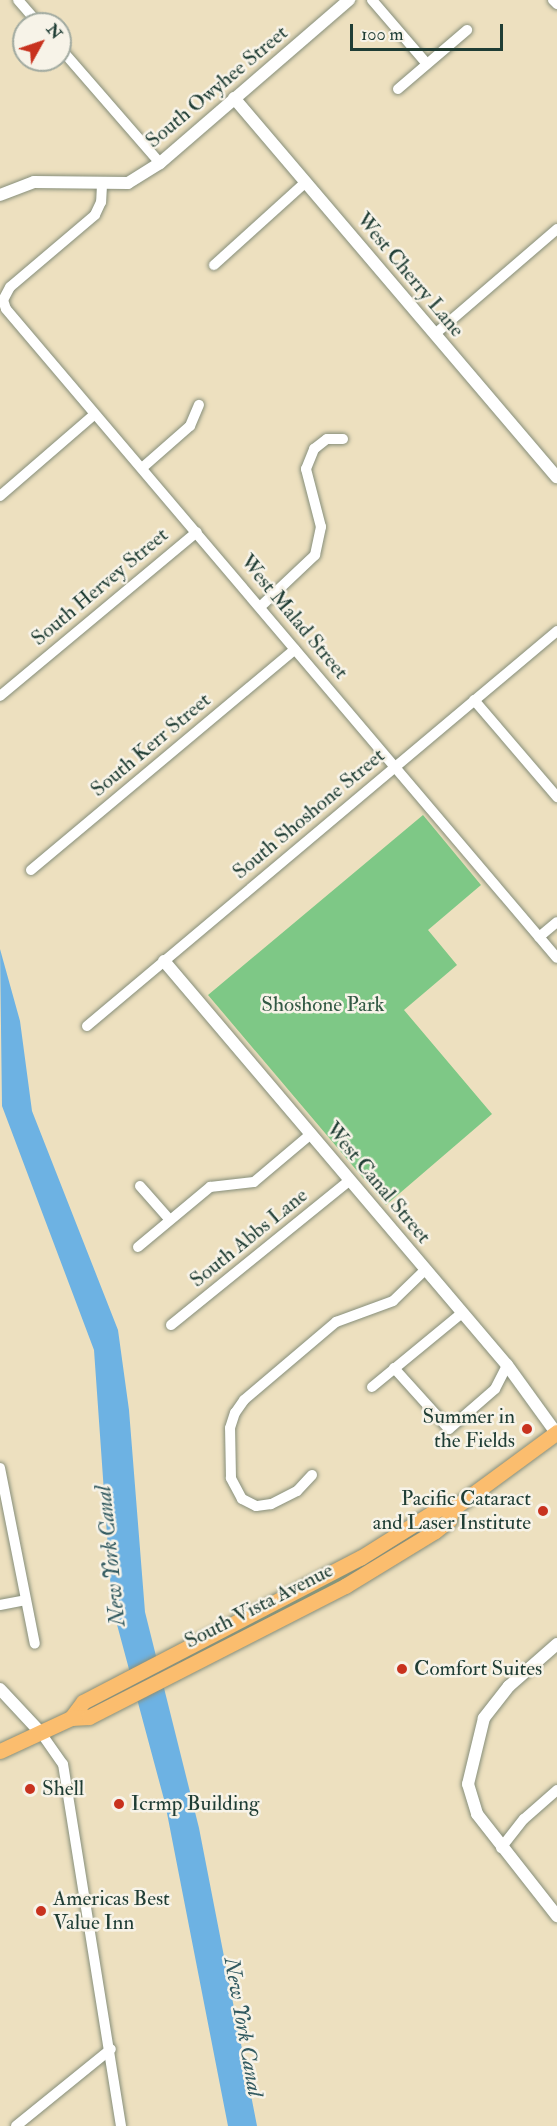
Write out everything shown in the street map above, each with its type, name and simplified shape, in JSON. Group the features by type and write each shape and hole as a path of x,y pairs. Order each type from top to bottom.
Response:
{"main road":[{"name":"South Vista Avenue","path":"0,1751 71,1718 89,1717 396,1556 449,1520 451,1510 557,1433"},
{"name":"South Vista Avenue","path":"71,1718 83,1702 360,1558 440,1508 451,1510"}],"street":[{"path":"18,0 28,12"},
{"name":"South Owyhee Street","path":"0,195 34,182 102,185 128,183 160,163 349,0"},
{"path":"372,0 427,64"},
{"path":"554,0 557,4"},
{"path":"398,88 467,30"},
{"path":"72,62 160,163"},
{"name":"West Cherry Lane","path":"234,98 557,477"},
{"path":"214,265 306,182"},
{"name":"West Malad Street","path":"102,185 101,202 95,215 10,286 3,300 6,309 557,958"},
{"path":"435,334 557,229"},
{"path":"142,468 190,426 199,405"},
{"path":"0,496 95,414"},
{"path":"260,607 315,555 321,527 306,469 314,449 327,439 343,439"},
{"name":"South Hervey Street","path":"0,696 197,532"},
{"name":"South Shoshone Street","path":"87,1026 474,700 555,636"},
{"name":"South Kerr Street","path":"32,870 295,649"},
{"path":"474,700 557,797"},
{"path":"540,937 557,922"},
{"name":"West Canal Street","path":"164,962 507,1365 557,1433"},
{"path":"138,1246 210,1187 254,1182 310,1134"},
{"name":"South Abbs Lane","path":"171,1325 350,1180"},
{"path":"140,1186 170,1221"},
{"path":"312,1475 297,1491 271,1504 256,1506 242,1499 231,1478 230,1428 235,1413 244,1400 336,1322 393,1301 426,1269"},
{"path":"372,1387 462,1313"},
{"path":"394,1368 449,1430 495,1389 507,1365"},
{"path":"0,1468 35,1644"},
{"path":"0,1605 26,1600"},
{"path":"556,1913 501,1848 477,1814 468,1784 472,1756 484,1718 509,1686 557,1644"},
{"path":"0,1689 41,1733 63,1764 111,2049 121,2126"},
{"path":"501,1848 524,1819 557,1790"},
{"path":"16,2126 111,2049"}],"green space":[{"name":"Shoshone Park","path":"423,815 481,885 428,930 457,965 404,1010 492,1114 386,1205 208,995"},
{"path":"411,1533 414,1537 358,1572 181,1663 179,1659"}],"water":[{"name":"New York Canal","path":"0,949 20,1021 32,1111 118,1330 129,1410 145,1612 199,1828 257,2126 228,2126 165,1803 112,1606 94,1350 2,1106"}],"place":[{"name":"Summer in the Fields","path":"527,1429"},
{"name":"Pacific Cataract and Laser Institute","path":"543,1511"},
{"name":"Comfort Suites","path":"402,1669"},
{"name":"Shell","path":"30,1789"},
{"name":"Icrmp Building","path":"119,1804"},
{"name":"Americas Best Value Inn","path":"41,1911"}]}
